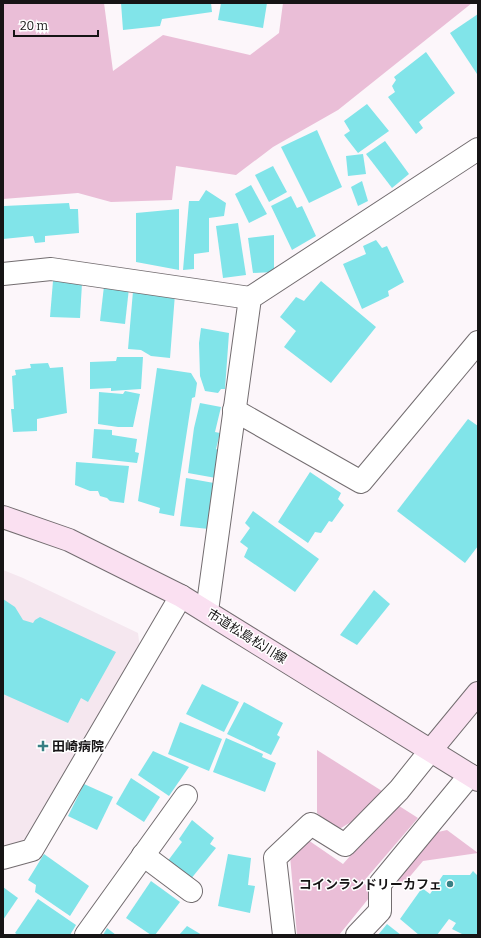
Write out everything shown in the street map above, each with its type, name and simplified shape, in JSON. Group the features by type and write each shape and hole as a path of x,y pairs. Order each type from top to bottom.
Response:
{"street":[{"path":"3,274 51,270 250,298 478,149"},
{"path":"207,611 250,298"},
{"path":"234,410 361,482 478,342"},
{"name":"市道松島松川線","path":"3,517 69,540 182,596 431,750 475,773"},
{"path":"3,858 32,850 182,596"},
{"path":"284,935 275,858 311,824 345,845 399,790 478,694"},
{"path":"357,935 380,911 380,884 475,773"},
{"path":"86,935 186,796"},
{"path":"143,855 191,891"}],"shaded area":[{"path":"3,3 104,3 113,71 163,35 250,55 279,33 283,3 472,3 338,110 273,147 236,175 176,166 172,200 111,202 78,193 3,199"},
{"name":"田崎病院","path":"3,570 23,578 138,633 140,648 25,844 3,850"},
{"path":"317,750 382,791 351,822 341,828 332,826 317,813"},
{"path":"396,804 418,818 363,882 373,893 339,935 297,935 290,856 308,840 343,864"},
{"path":"447,830 478,853 423,861 401,887 394,881 399,871 438,832"}],"building":[{"path":"121,3 211,3 212,12 162,19 160,26 123,30"},
{"path":"221,3 267,3 263,28 218,20"},
{"path":"478,14 478,73 477,74 450,33"},
{"path":"426,52 455,93 419,122 423,128 416,134 388,97 395,92 392,86 396,80 394,77"},
{"path":"367,104 389,131 358,153 344,135 350,131 344,121"},
{"path":"317,130 342,187 309,203 281,147"},
{"path":"385,141 409,174 392,188 366,154"},
{"path":"363,154 366,174 348,176 346,156"},
{"path":"273,166 287,192 269,202 255,175"},
{"path":"362,181 368,201 358,206 351,187"},
{"path":"251,185 267,214 249,223 235,194"},
{"path":"206,190 226,203 224,216 209,218 209,252 194,254 194,269 183,270 189,201 199,201"},
{"path":"291,196 297,208 302,206 316,236 292,250 271,206"},
{"path":"69,203 70,209 78,209 79,233 45,236 45,242 35,243 33,236 3,239 4,206"},
{"path":"179,209 179,270 136,262 136,213"},
{"path":"238,223 246,275 223,278 216,226"},
{"path":"274,235 274,272 253,273 248,238"},
{"path":"376,240 382,248 387,246 404,282 388,291 389,296 362,309 343,264 366,254 363,246"},
{"path":"53,281 82,283 80,318 50,317"},
{"path":"321,281 376,327 331,383 284,347 296,331 280,317 296,297 304,301"},
{"path":"104,286 129,288 125,324 100,321"},
{"path":"133,291 175,294 170,358 151,356 141,350 128,349"},
{"path":"201,328 229,333 225,389 221,389 218,393 205,391 200,376 199,343"},
{"path":"117,357 143,357 141,389 111,391 111,388 90,389 90,362 116,361"},
{"path":"48,363 50,368 63,367 67,413 37,419 37,431 13,432 11,409 14,409 12,376 16,375 15,370 31,368 30,364"},
{"path":"157,368 191,373 197,383 195,397 192,398 174,516 159,513 160,508 138,501"},
{"path":"125,391 140,394 133,427 118,427 98,424 99,392 123,394"},
{"path":"200,403 221,407 215,432 220,433 216,449 220,451 216,478 188,473 194,428"},
{"path":"468,419 478,426 478,546 465,563 397,511"},
{"path":"94,429 112,430 112,435 137,439 135,452 139,453 137,463 92,458"},
{"path":"76,462 129,466 124,503 110,501 107,498 100,496 98,491 90,491 75,485"},
{"path":"310,472 341,493 338,499 344,505 332,522 329,521 321,533 315,532 308,543 278,522"},
{"path":"186,478 214,483 209,529 180,526"},
{"path":"253,511 319,559 295,592 244,557 248,548 240,542 250,528 245,523"},
{"path":"374,590 390,604 357,645 340,635"},
{"path":"3,599 15,607 23,620 33,623 40,617 116,652 88,702 81,698 68,723 3,694"},
{"path":"202,684 239,702 224,732 186,714"},
{"path":"244,702 283,723 277,735 280,737 271,755 227,734"},
{"path":"180,722 222,739 209,771 168,754"},
{"path":"226,738 263,754 262,757 276,763 265,792 213,772"},
{"path":"153,751 189,767 169,796 138,775"},
{"path":"131,778 160,797 144,822 116,804"},
{"path":"84,784 113,797 97,830 68,816"},
{"path":"192,820 214,838 210,844 216,848 190,880 167,862 182,842 179,839"},
{"path":"44,854 89,886 70,916 35,892 36,885 28,880"},
{"path":"228,854 251,858 248,885 255,886 250,913 218,906"},
{"path":"473,871 478,876 478,932 476,935 464,935 452,929 456,923 449,919 437,935 419,935 400,919 422,888 430,894 443,875 470,875"},
{"path":"151,881 180,902 155,935 151,935 126,918"},
{"path":"3,887 18,898 3,920"},
{"path":"38,899 76,925 70,935 18,935 15,933"},
{"path":"387,924 401,935 378,935"},
{"path":"187,926 202,935 179,935"},
{"path":"107,928 116,935 103,935"}],"place":[{"name":"田崎病院","path":"43,746"},
{"name":"コインランドリーカフェ","path":"450,884"}]}
